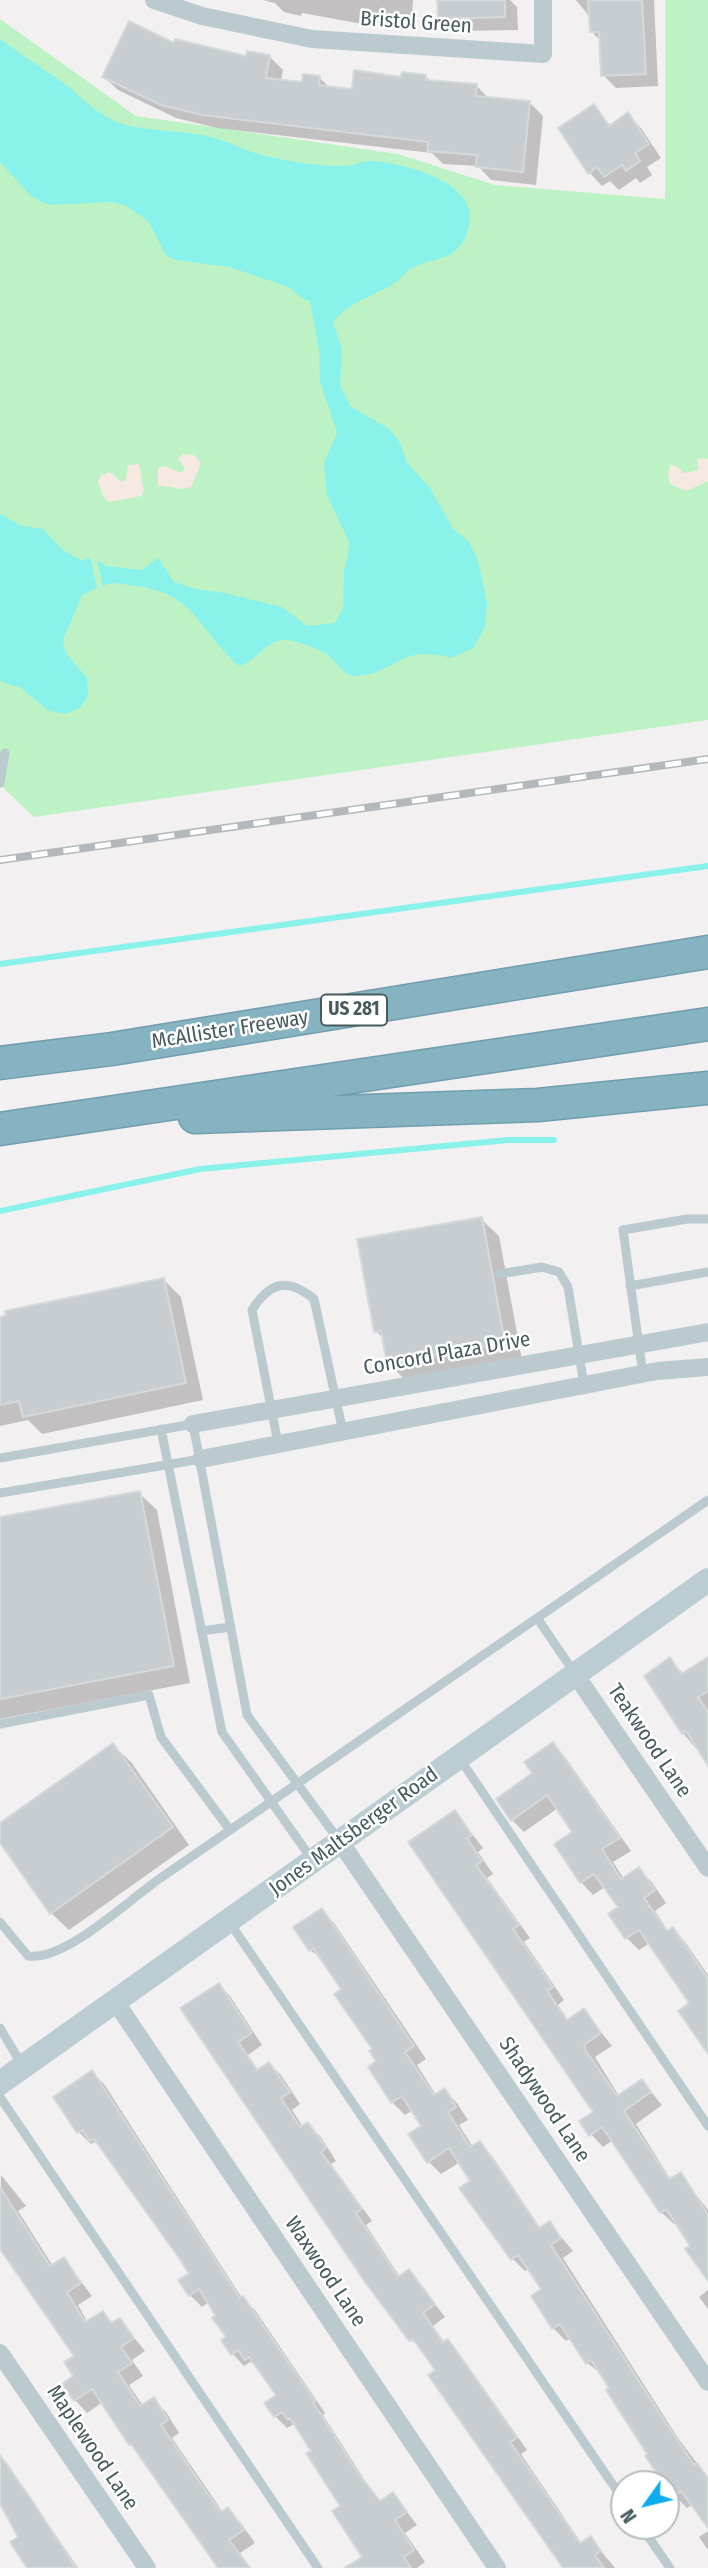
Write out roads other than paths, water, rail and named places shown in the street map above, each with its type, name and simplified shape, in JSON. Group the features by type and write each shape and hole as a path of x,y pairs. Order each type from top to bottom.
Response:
{"highway":[{"name":"McAllister Freeway","path":"0,1063 112,1049 708,952"},
{"path":"0,1129 708,1024"},
{"path":"47,1122 538,1105 708,1088"}],"main road":[{"name":"Jones Maltsberger Road","path":"0,2083 708,1580"}],"street":[{"name":"Bristol Green","path":"154,0 202,16 312,38 543,54 543,0"},
{"name":"Concord Plaza Drive","path":"193,1424 708,1332"},
{"path":"201,1459 643,1375 708,1367"},
{"name":"Teakwood Lane","path":"576,1674 708,1868"},
{"name":"Shadywood Lane","path":"341,1843 708,2382"},
{"name":"Waxwood Lane","path":"115,2001 497,2568"},
{"name":"Maplewood Lane","path":"0,2353 147,2568"}],"lane":[{"path":"0,783 5,753"},
{"path":"643,1375 623,1230 687,1219 708,1219"},
{"path":"500,1274 542,1267 559,1272 568,1287 584,1387"},
{"path":"630,1286 708,1272"},
{"path":"278,1443 252,1310 264,1291 282,1285 299,1287 314,1299 343,1432"},
{"path":"0,1458 193,1424 247,1715 341,1843"},
{"path":"161,1429 222,1732 314,1862"},
{"path":"0,1493 201,1459"},
{"path":"0,1922 28,1956 41,1958 65,1950 131,1899 271,1801 708,1500"},
{"path":"537,1618 576,1674"},
{"path":"201,1631 231,1627"},
{"path":"0,1724 149,1695 161,1737 230,1830"},
{"path":"458,1756 708,2126"},
{"path":"229,1922 610,2480"},
{"path":"0,2028 23,2067"},
{"path":"0,2097 318,2568"},
{"path":"651,2540 670,2568"}],"water":[{"path":"0,39 61,81 96,110 126,125 204,135 267,157 309,164 343,166 370,161 389,163 426,173 458,192 467,205 470,221 459,247 453,253 410,269 395,283 354,304 333,322 342,350 340,385 350,406 389,429 400,443 407,463 430,488 453,529 468,541 477,558 487,602 485,627 473,648 451,658 420,654 410,656 373,673 353,676 325,653 310,646 284,640 272,643 239,666 182,603 151,589 119,584 103,586 97,560 106,566 142,570 158,558 174,582 282,607 307,626 335,623 343,608 344,571 350,544 327,495 324,463 337,433 320,381 319,350 310,301 303,299 289,287 229,267 175,260 165,254 149,222 125,205 111,202 52,205 41,202 30,195 0,162"},
{"path":"0,514 22,526 43,529 63,550 82,561 90,557 97,588 82,595 63,640 65,652 87,678 88,696 80,708 65,714 49,711 21,688 0,681"}],"waterway":[{"path":"0,964 708,866"},
{"path":"0,1211 200,1169 508,1140 554,1140"}],"railway":[{"path":"0,860 708,759"}]}
